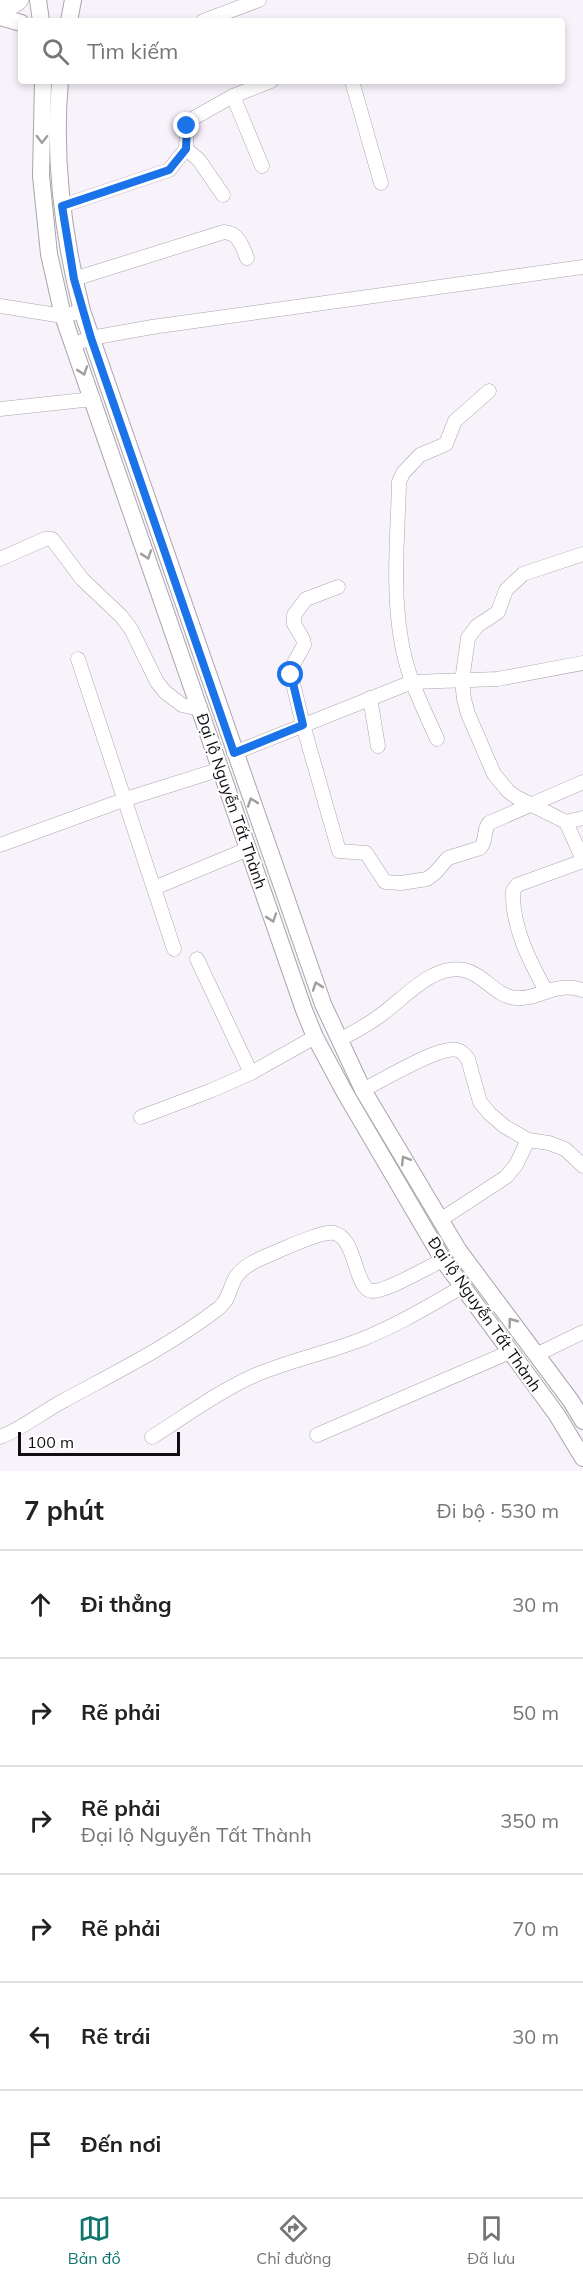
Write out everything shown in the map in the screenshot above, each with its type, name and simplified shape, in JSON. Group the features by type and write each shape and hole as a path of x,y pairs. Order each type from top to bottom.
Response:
{"highway":[{"path":"0,11 18,0"}],"main road":[{"path":"38,0 41,18"},
{"path":"70,18 73,0"},
{"path":"0,17 18,22"},
{"name":"Đại lộ Nguyễn Tất Thành","path":"43,84 41,176 49,254 63,316 304,1010 315,1037 345,1093 443,1260 557,1415 583,1458"},
{"name":"Đại lộ Nguyễn Tất Thành","path":"60,84 57,117 62,206 74,279 82,311 236,759 336,1034 363,1090 459,1251 583,1421"},
{"path":"221,769 236,759"},
{"path":"315,1037 336,1034"}],"street":[{"path":"211,18 259,0"},
{"path":"62,206 169,170 186,149 187,126 192,119 233,96 264,84"},
{"path":"353,84 381,183"},
{"path":"233,96 262,166"},
{"path":"186,149 199,160 223,195"},
{"path":"74,279 224,232 230,232 239,239 247,258"},
{"path":"74,344 91,338 152,327 583,267"},
{"path":"0,306 63,316 82,311"},
{"path":"437,739 412,682 401,640 399,482 420,455 446,444 455,421 489,391"},
{"path":"0,409 93,399"},
{"path":"0,560 45,539 52,539 82,579 121,616 131,629 157,682 165,692 182,705 200,709"},
{"path":"546,991 522,942 513,891 517,885 583,861 566,822 508,791 494,774 468,714 462,681 468,638 477,626 498,612 506,590 523,574 583,554"},
{"path":"338,587 306,599 294,615 294,624 304,645 293,665 291,675 339,851 366,853 385,882 401,883 427,879 448,858 480,848 489,822 583,782"},
{"path":"78,659 174,949"},
{"path":"236,759 303,725 412,682 498,678 583,663"},
{"path":"370,698 378,746"},
{"path":"0,846 126,799 221,769"},
{"path":"566,822 583,818"},
{"path":"154,888 249,849"},
{"path":"197,959 251,1072"},
{"path":"336,1034 377,1018 441,971 458,969 468,971 506,995 517,999 546,991 581,986"},
{"path":"141,1117 251,1072 315,1037"},
{"path":"363,1090 440,1051 457,1050 464,1053 468,1059 480,1102 490,1114 504,1126 528,1140 558,1146 583,1166"},
{"path":"440,1220 506,1177 516,1165 528,1140"},
{"path":"0,1437 151,1353 200,1321 225,1302 239,1272 278,1251 324,1234 334,1233 344,1240 363,1285 372,1291 384,1288 443,1260"},
{"path":"152,1437 250,1377 360,1340 421,1311 462,1287"},
{"path":"536,1355 583,1332"},
{"path":"317,1435 510,1352"}],"route":[{"path":"187,126 186,149 169,170 62,206 74,279 91,338 234,753 303,725 291,675"}]}
